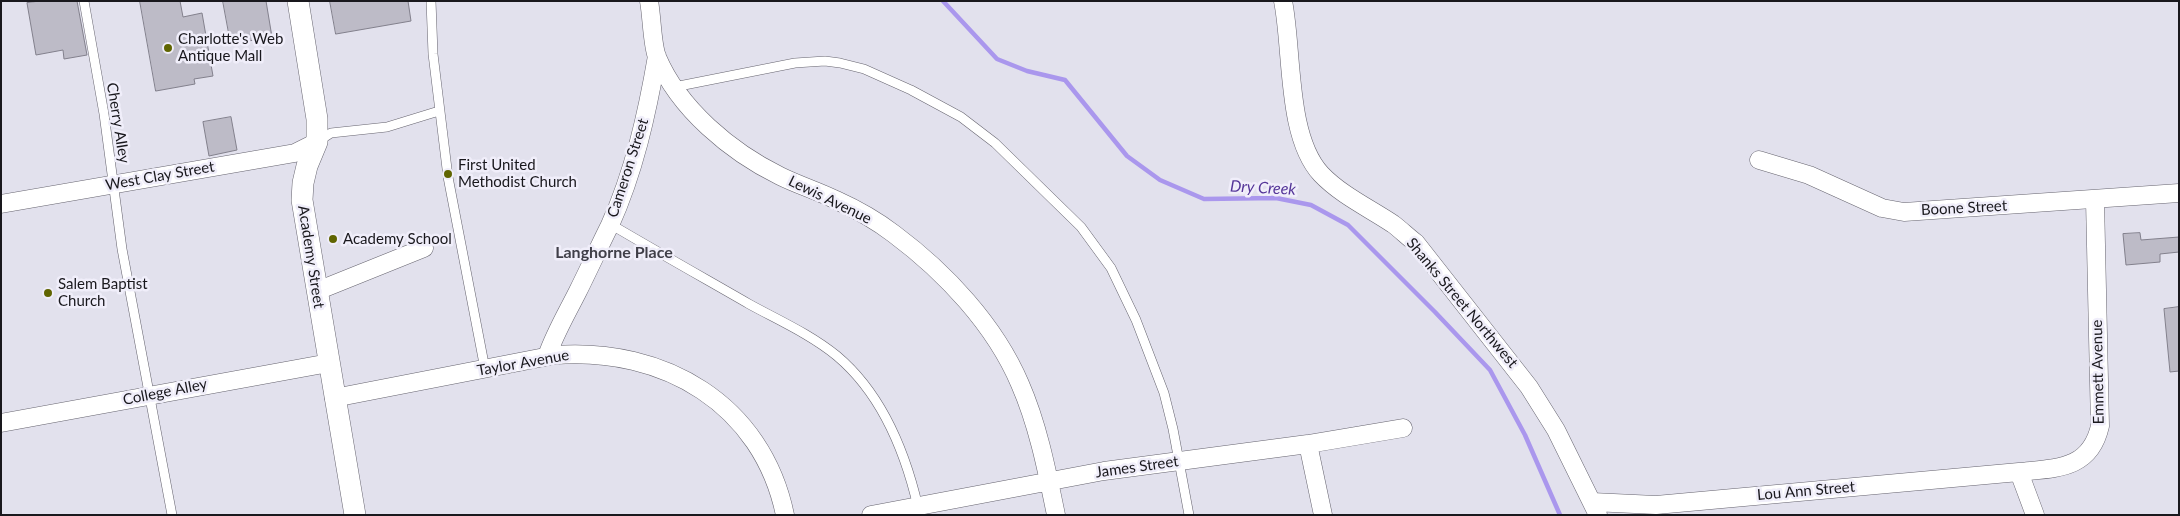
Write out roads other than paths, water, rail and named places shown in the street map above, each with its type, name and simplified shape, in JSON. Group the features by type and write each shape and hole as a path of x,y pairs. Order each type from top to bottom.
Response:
{"street":[{"name":"Academy Street","path":"298,1 317,119 317,142 307,166 302,200 353,514"},
{"name":"Lewis Avenue","path":"649,1 657,56 674,87 691,109 730,145 754,163 781,177 837,200 894,234 929,262 960,294 993,335 1020,384 1029,407 1056,515"},
{"name":"Shanks Street Northwest","path":"1283,1 1298,128 1309,158 1321,174 1336,187 1394,225 1416,244 1529,387 1556,430 1595,508"},
{"name":"Cameron Street","path":"547,356 554,334 623,195 637,150 651,92 657,56"},
{"name":"West Clay Street","path":"1,204 295,154 317,142"},
{"name":"Boone Street","path":"1759,160 1809,175 1874,205 1904,212 2179,193"},
{"name":"Emmett Avenue","path":"2019,472 2069,465 2091,449 2097,438 2100,426 2094,200"},
{"path":"317,291 424,248"},
{"name":"Taylor Avenue","path":"334,398 547,356 580,353 602,354 631,360 688,381 711,395 731,412 748,430 762,452 774,476 784,515"},
{"name":"College Alley","path":"1,423 329,363"},
{"name":"James Street","path":"871,515 918,510 1049,481 1308,444 1404,428"},
{"path":"1308,444 1323,515"},
{"name":"Lou Ann Street","path":"1595,508 2019,472"},
{"path":"2019,472 2035,515"}],"lane":[{"name":"Cherry Alley","path":"84,1 104,114 122,249 172,515"},
{"path":"431,1 432,54 448,177 486,369"},
{"path":"674,87 795,63 824,61 864,69 911,90 962,116 995,143 1027,172 1081,227 1102,254 1136,320 1164,393 1190,515"},
{"path":"317,142 331,133 387,126 440,111"},
{"path":"610,224 802,333 837,356 874,398 890,425 903,454 918,510"}],"waterway":[{"name":"Dry Creek","path":"943,1 997,59 1027,71 1065,80 1127,156 1160,180 1204,199 1276,198 1311,205 1348,225 1490,370 1525,435 1560,515"}],"place":[{"name":"Charlotte's Web Antique Mall","path":"168,48"},
{"name":"First United Methodist Church","path":"448,174"},
{"name":"Academy School","path":"333,239"},
{"name":"Salem Baptist Church","path":"48,293"}],"district":[{"name":"Langhorne Place","path":"614,253"}]}
